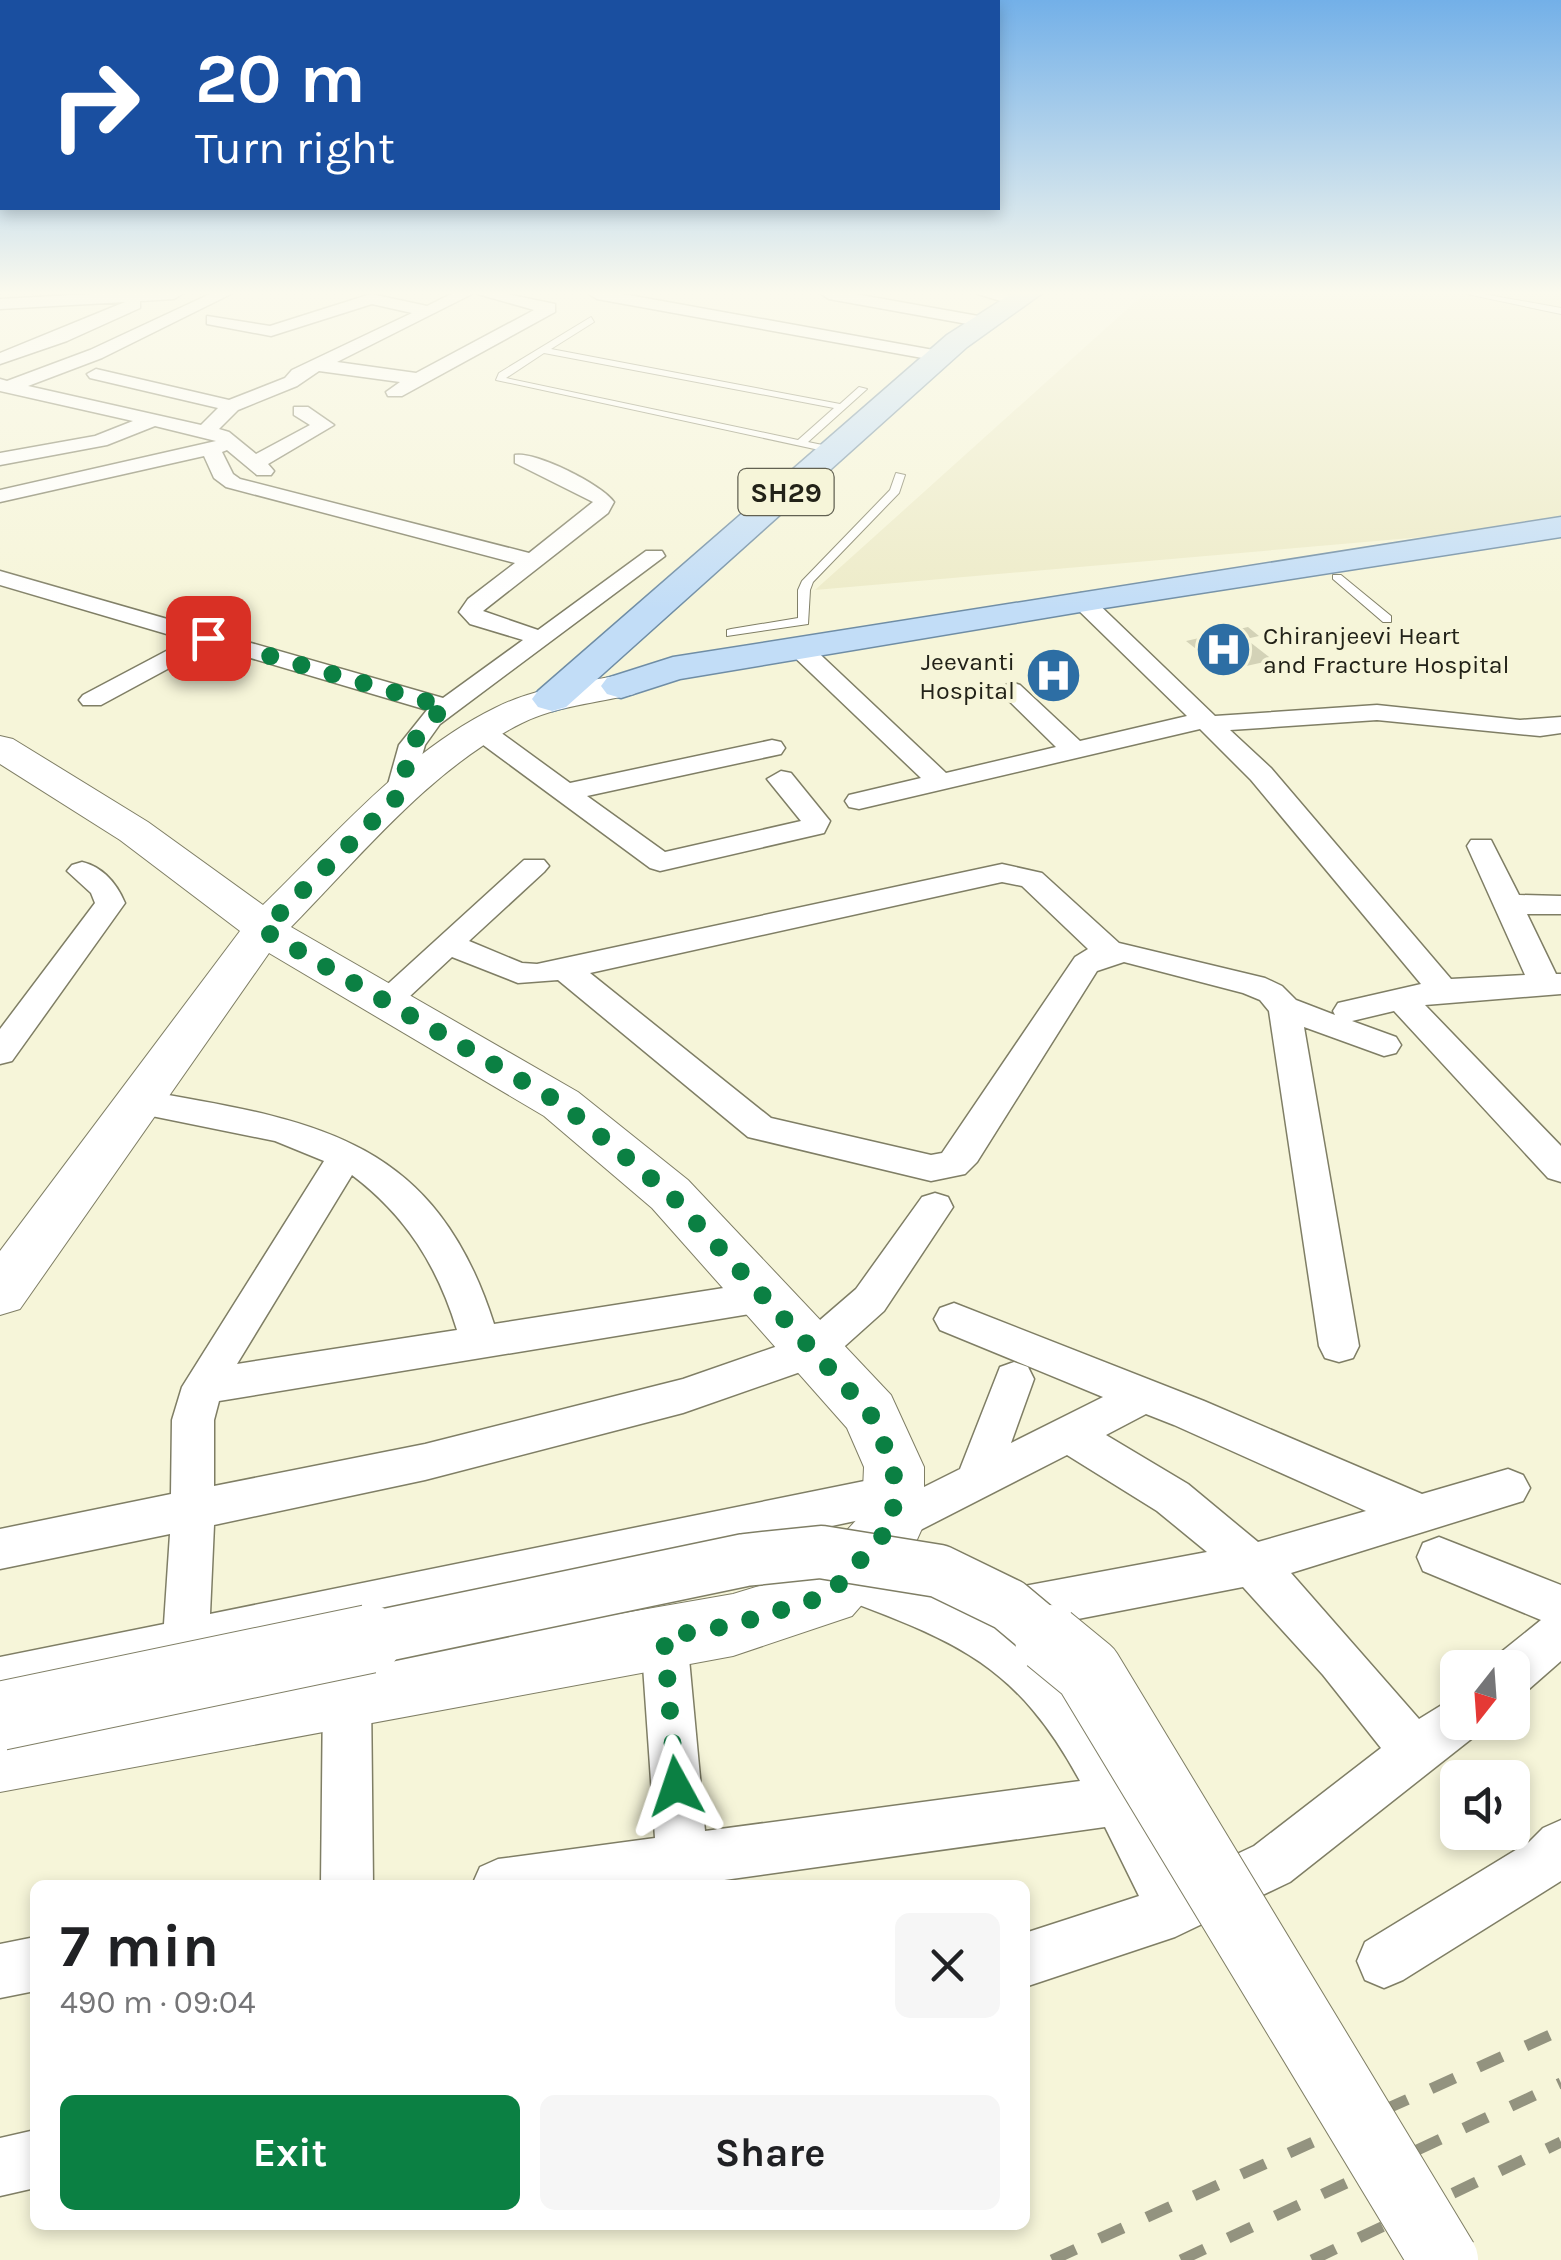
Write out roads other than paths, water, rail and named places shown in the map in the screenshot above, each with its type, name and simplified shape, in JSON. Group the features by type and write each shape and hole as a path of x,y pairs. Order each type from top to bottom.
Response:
{"main road":[{"name":"SH29","path":"552,699 890,399"},
{"path":"1090,609 1561,527"},
{"path":"621,686 673,668 798,646 1337,577 1561,538"},
{"path":"635,626 636,640 642,648 673,668"},
{"path":"0,1293 263,930 399,795 456,745 463,719 621,686 683,682 798,646"},
{"path":"0,747 134,831 249,915 263,930 562,1104 670,1194 870,1413 894,1467 893,1509 829,1595 733,1625 0,1757"}],"street":[{"path":"60,399 154,420 259,467 324,425 301,411"},
{"path":"203,399 231,406 247,399"},
{"path":"231,406 216,448 224,478 233,483 533,561"},
{"path":"0,460 100,441 154,420"},
{"path":"0,496 216,448"},
{"path":"0,516 216,448"},
{"path":"522,459 598,494 604,502 601,510 471,612 478,619 540,638"},
{"path":"463,719 540,638 654,556"},
{"path":"0,578 208,638 463,719 651,858 669,862 814,827 816,821 781,779"},
{"path":"1090,609 1261,774 1442,990"},
{"path":"92,700 208,638"},
{"path":"798,646 940,782"},
{"path":"1010,690 1074,750"},
{"path":"859,801 1207,722 1379,712 1425,714 1508,730 1561,725"},
{"path":"566,792 772,748"},
{"path":"1350,1010 1442,990 1553,984 1481,846"},
{"path":"384,1002 534,866"},
{"path":"0,1053 110,903 104,889 82,871"},
{"path":"450,946 518,974 564,968 1002,873 1032,879 1111,952"},
{"path":"1509,904 1561,904"},
{"path":"564,968 760,1128 931,1168 952,1165 964,1152 1086,964 1111,952 1254,985 1271,993 1285,1008 1384,1044"},
{"path":"1400,998 1561,1169"},
{"path":"1285,1008 1340,1346"},
{"path":"138,1102 315,1139 348,1154 404,1194 434,1231 456,1272 480,1341"},
{"path":"186,1641 193,1510 192,1420 202,1387 348,1154"},
{"path":"0,1549 425,1462 683,1396 812,1351 870,1300 934,1206"},
{"path":"202,1387 762,1297"},
{"path":"954,1319 1145,1395 1423,1515"},
{"path":"976,1482 1014,1379"},
{"path":"0,1680 186,1641 893,1509 976,1482 1145,1395"},
{"path":"1068,1435 1124,1462 1178,1499 1254,1564 1325,1639 1416,1753"},
{"path":"951,1622 1254,1564 1508,1488"},
{"path":"0,1716 745,1560 821,1552 939,1572 1010,1604 1088,1671 1444,2260"},
{"path":"1439,1558 1561,1606"},
{"path":"844,1578 981,1636 1034,1674 1080,1734 1174,1911"},
{"path":"1530,1658 1561,1632"},
{"path":"664,1637 683,1872"},
{"path":"346,1880 347,1693"},
{"path":"1030,1958 1174,1911 1272,1864 1440,1734"},
{"path":"569,1880 683,1872 1116,1801"},
{"path":"1384,1961 1547,1860 1561,1846"},
{"path":"0,1970 30,1965"},
{"path":"0,2167 30,2160"}],"lane":[{"path":"592,399 832,450"},
{"path":"803,399 843,407"},
{"path":"799,444 851,399"},
{"path":"731,633 798,646 808,581 895,491 900,475"},
{"path":"1337,577 1387,619"}],"railway":[{"path":"1052,2260 1561,2030"},
{"path":"1181,2260 1561,2083"},
{"path":"1312,2260 1561,2142"}],"place":[{"name":"Chiranjeevi Heart and Fracture Hospital","path":"1224,649"},
{"name":"Jeevanti Hospital","path":"1054,675"}]}
